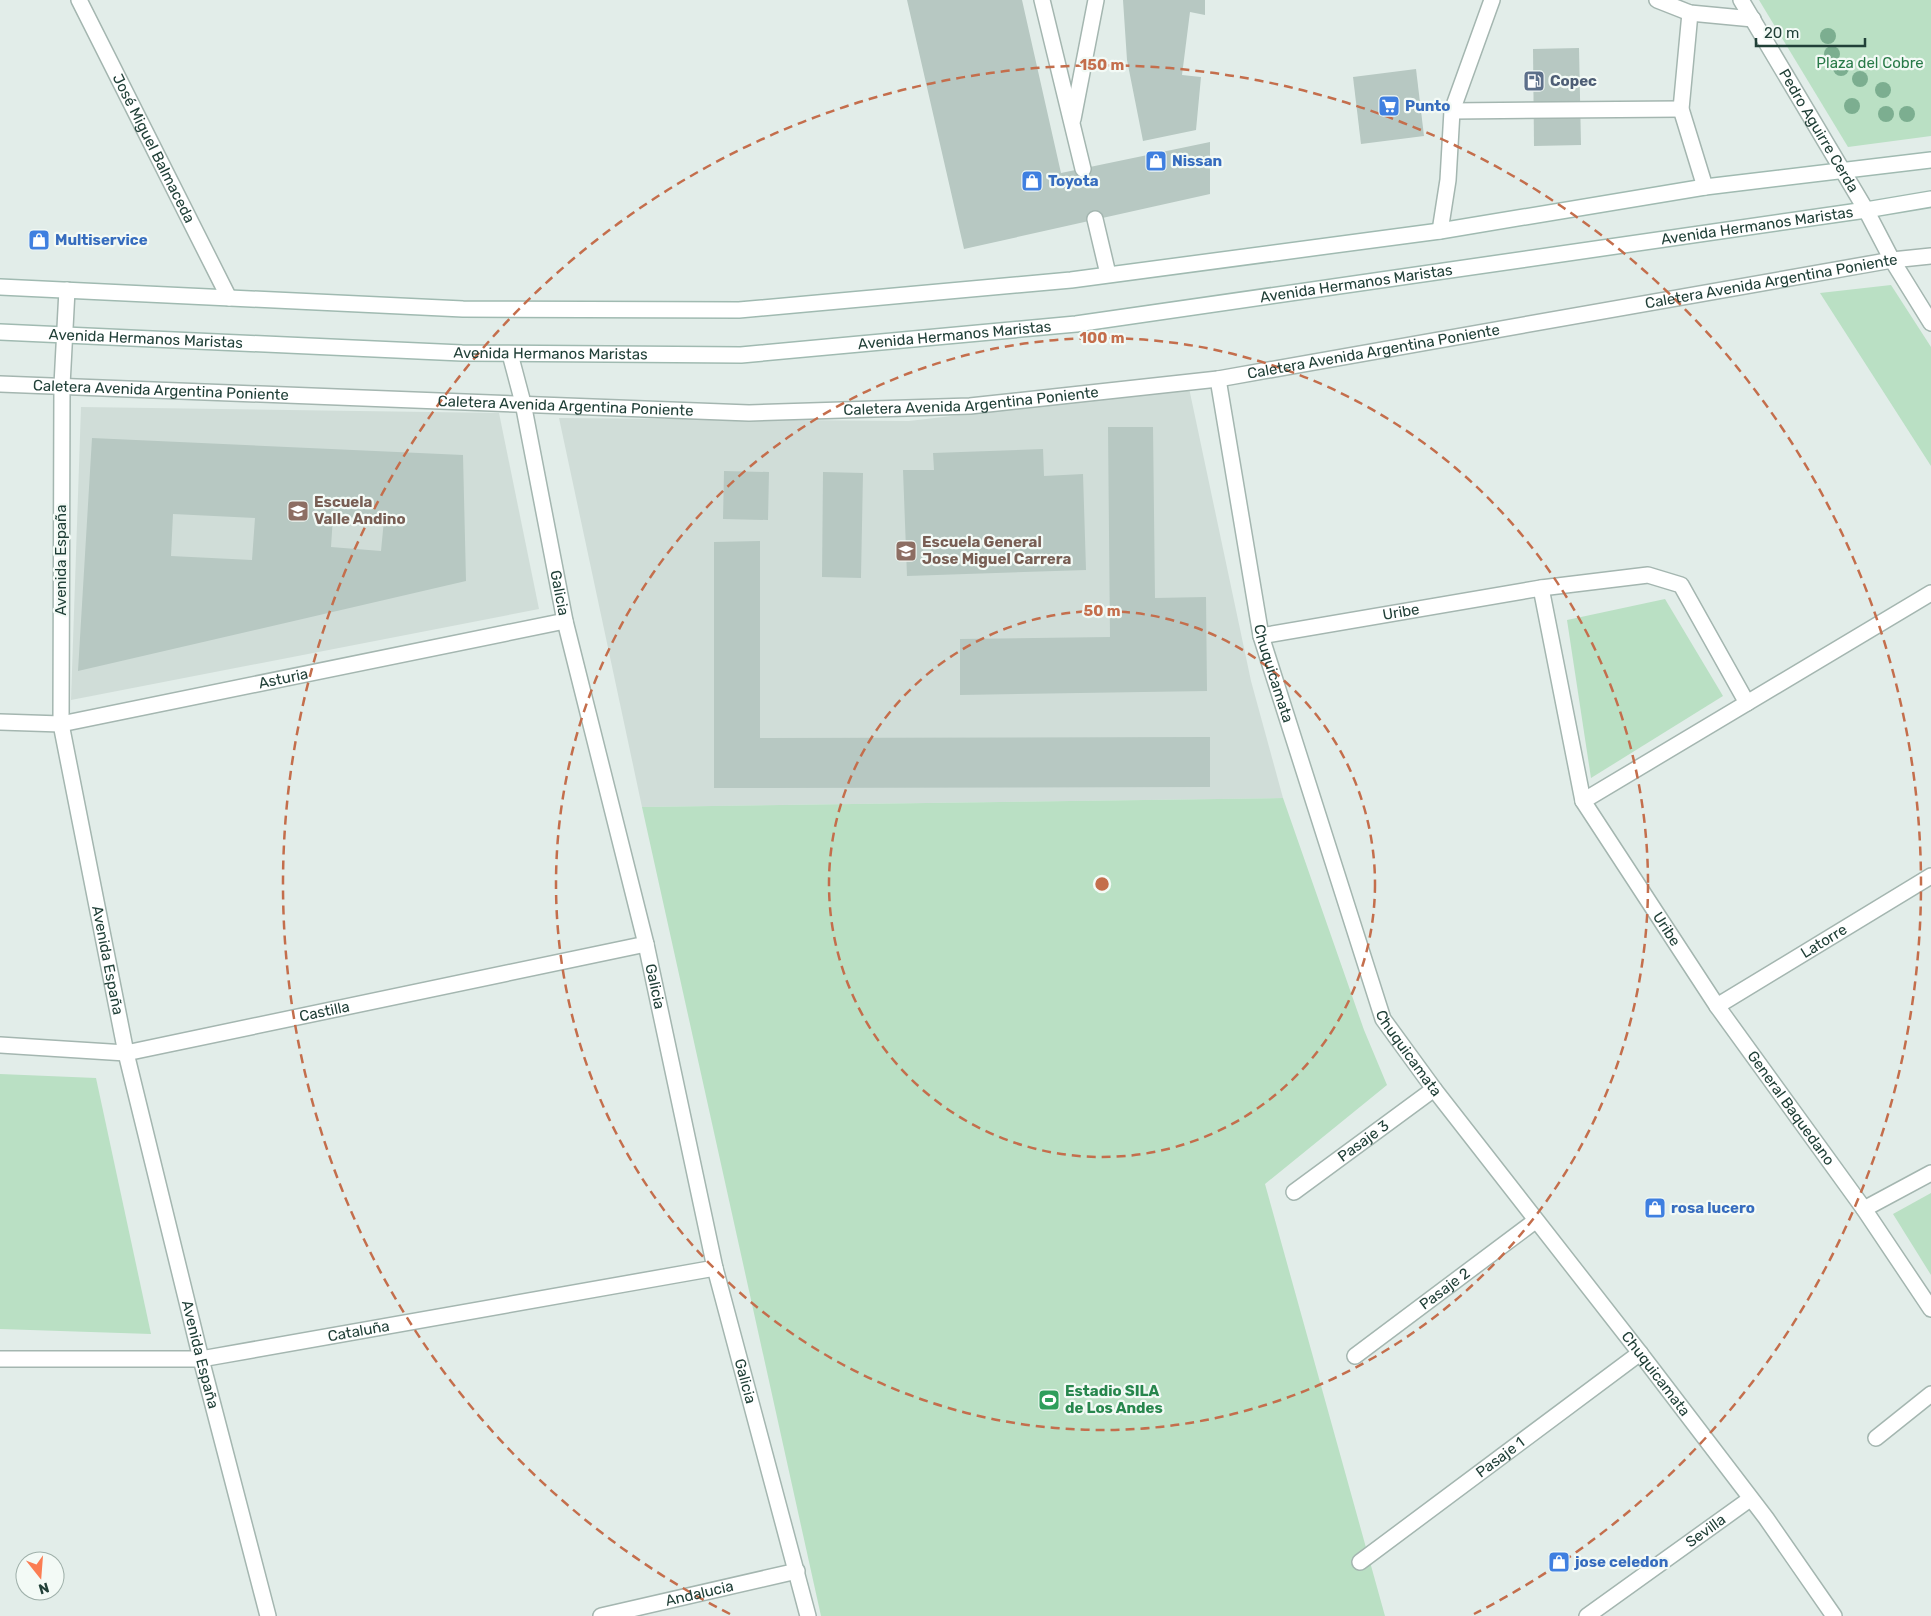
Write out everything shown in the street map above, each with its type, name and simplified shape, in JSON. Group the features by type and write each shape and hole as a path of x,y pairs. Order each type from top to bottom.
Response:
{"street":[{"name":"José Miguel Balmaceda","path":"79,0 229,298"},
{"path":"1042,0 1083,169"},
{"path":"1072,126 1096,0"},
{"path":"1440,231 1448,180 1452,111 1492,0"},
{"path":"1657,0 1690,13 1753,19"},
{"name":"Pedro Aguirre Cerda","path":"1741,0 1843,170 1892,260 1931,323"},
{"path":"1690,13 1681,109 1704,187"},
{"path":"1452,111 1681,109"},
{"path":"0,287 463,309 739,310 1061,281 1440,231 1704,187 1931,160"},
{"name":"Avenida Hermanos Maristas","path":"0,332 510,354 741,355 1076,324 1866,210 1931,198"},
{"path":"1095,219 1108,274"},
{"name":"Caletera Avenida Argentina Poniente","path":"0,384 749,413 970,406 1218,379 1892,260 1931,256"},
{"name":"Avenida España","path":"67,290 62,385 61,724 126,1053 201,1359 268,1616"},
{"name":"Galicia","path":"510,354 523,403 565,622 646,944 716,1268 808,1616"},
{"name":"Chuquicamata","path":"1218,379 1261,636 1383,1019 1535,1221 1640,1353 1750,1499 1834,1616"},
{"name":"Uribe","path":"1261,636 1541,588 1648,575 1682,586 1747,703"},
{"name":"Uribe","path":"1541,588 1583,801 1718,1006"},
{"path":"1583,801 1931,593"},
{"name":"Asturia","path":"0,722 61,724 565,622"},
{"name":"Latorre","path":"1718,1006 1931,876"},
{"name":"Castilla","path":"0,1045 126,1053 646,944"},
{"name":"General Baquedano","path":"1718,1006 1864,1209 1931,1309"},
{"name":"Pasaje 3","path":"1294,1192 1434,1089"},
{"path":"1864,1209 1931,1173"},
{"name":"Pasaje 2","path":"1355,1356 1535,1221"},
{"name":"Cataluña","path":"0,1359 201,1359 716,1268"},
{"name":"Pasaje 1","path":"1360,1562 1640,1353"},
{"path":"1876,1438 1931,1394"},
{"name":"Sevilla","path":"1587,1616 1750,1499"},
{"name":"Andalucia","path":"601,1616 797,1570"}],"shaded area":[{"name":"Escuela General Jose Miguel Carrera","path":"1189,388 1251,681 1283,798 642,807 559,418 909,421"},
{"name":"Escuela Valle Andino","path":"81,407 499,413 539,609 71,700"}],"green space":[{"name":"Plaza del Cobre","path":"1759,0 1931,0 1931,136 1848,147"},
{"path":"1891,285 1931,347 1931,466 1820,293"},
{"path":"1665,599 1723,696 1591,778 1567,620"},
{"name":"Estadio SILA de Los Andes","path":"1283,798 1364,1030 1387,1085 1265,1184 1385,1616 821,1616 642,807"},
{"path":"0,1074 96,1078 151,1334 0,1329"},
{"path":"1931,1193 1931,1275 1893,1214"}],"building":[{"path":"907,0 1022,0 1061,173 1210,142 1210,194 964,249"},
{"path":"1123,0 1205,0 1205,15 1190,12 1182,75 1201,77 1196,130 1143,141 1127,60"},
{"path":"1579,48 1581,145 1534,146 1533,49"},
{"name":"Punto","path":"1416,69 1424,136 1361,144 1353,77"},
{"path":"1108,427 1153,427 1155,598 1206,597 1207,691 960,695 960,639 1110,637"},
{"path":"92,438 463,455 466,581 78,671","holes":["173,514 255,518 252,560 171,556","333,516 384,520 381,551 331,547"]},
{"path":"1043,449 1044,476 1083,474 1086,570 907,576 903,470 934,470 933,453"},
{"path":"724,471 769,472 768,520 723,519"},
{"path":"823,472 863,473 861,578 822,577"},
{"path":"760,541 760,738 1210,737 1210,787 714,788 714,542"}],"place":[{"name":"Copec","path":"1534,81"},
{"name":"Punto","path":"1389,106"},
{"name":"Nissan","path":"1156,161"},
{"name":"Toyota","path":"1032,181"},
{"name":"Multiservice","path":"39,240"},
{"name":"Escuela Valle Andino","path":"298,511"},
{"name":"Escuela General Jose Miguel Carrera","path":"906,551"},
{"name":"rosa lucero","path":"1655,1208"},
{"name":"Estadio SILA de Los Andes","path":"1049,1400"},
{"name":"jose celedon","path":"1559,1562"}]}
